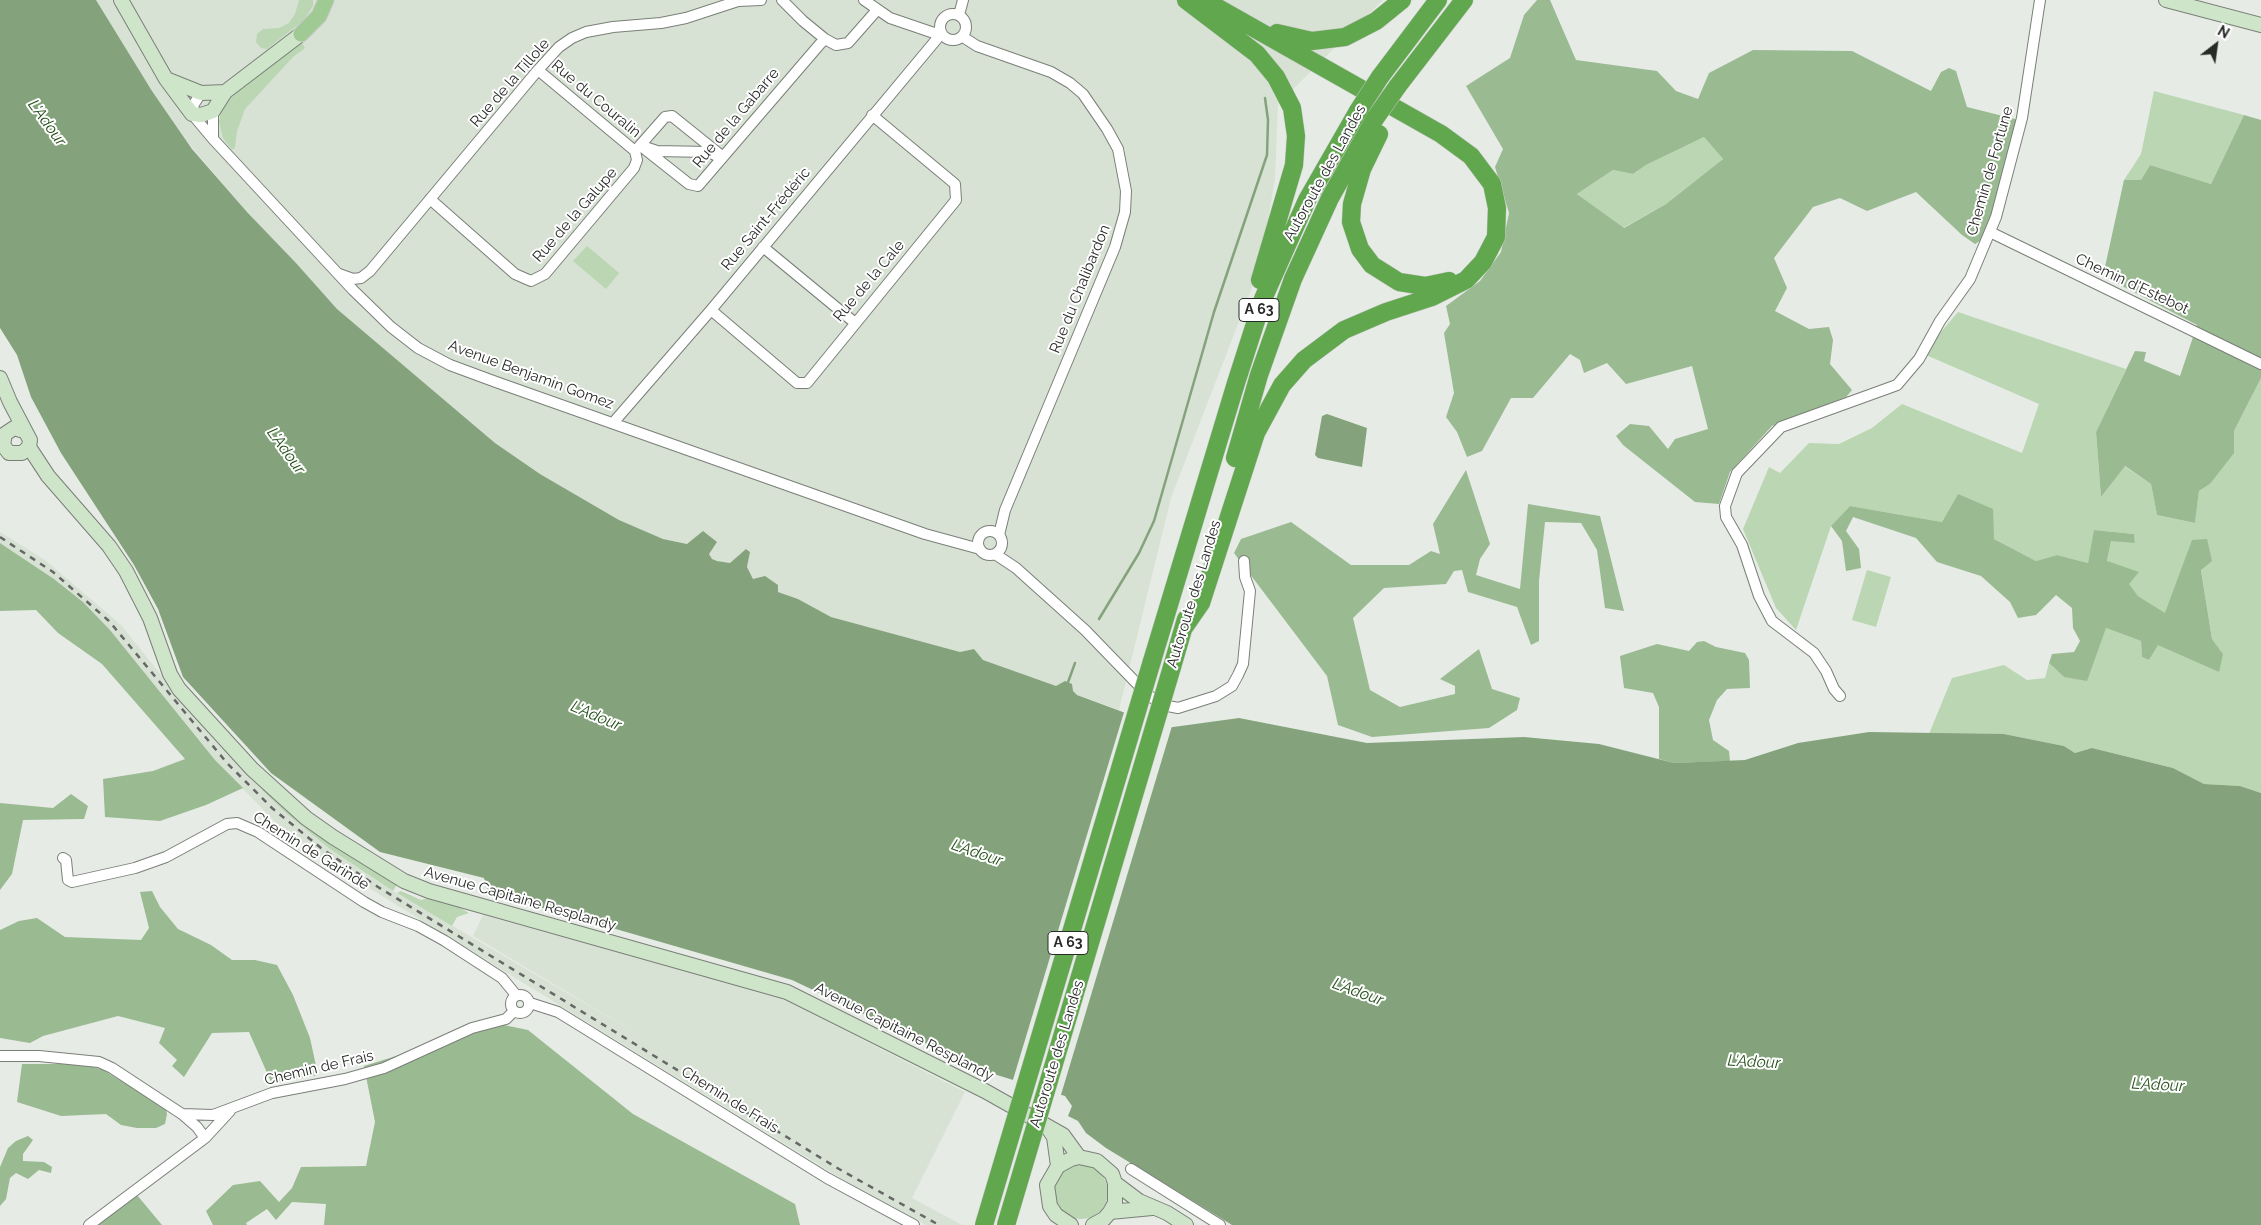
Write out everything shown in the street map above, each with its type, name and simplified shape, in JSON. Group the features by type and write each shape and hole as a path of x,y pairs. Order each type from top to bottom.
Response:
{"highway":[{"path":"1186,0 1243,42 1269,67 1289,102 1296,136 1294,165 1242,338 1194,524"},
{"path":"1183,629 1201,603 1256,433 1272,399 1292,372 1317,349 1344,330 1449,290 1466,280 1483,262 1496,237 1497,208 1492,184 1471,156 1441,134 1204,0"},
{"path":"1237,17 1288,37 1325,40 1345,37 1365,28 1402,0"},
{"name":"Autoroute des Landes","path":"984,1225 1244,358 1276,267 1307,200 1358,111 1380,77 1438,0"},
{"name":"Autoroute des Landes","path":"1006,1225 1183,629 1280,313 1303,256 1330,198 1401,89 1464,0"},
{"path":"1379,123 1362,169 1352,204 1353,230 1365,258 1384,275 1399,282 1417,286 1443,283 1483,262"}],"main road":[{"name":"Avenue Benjamin Gomez","path":"121,0 166,79 192,114"},
{"path":"301,34 317,8 318,0"},
{"path":"192,114 206,114 213,111 225,92 301,34 319,16 326,0"},
{"path":"2166,0 2200,4 2261,25"},
{"path":"166,79 200,93 225,92"},
{"path":"0,378 30,440 24,451 9,453 2,446 3,437 14,428 24,431"},
{"path":"8,431 10,402"},
{"name":"Avenue Capitaine Resplandy","path":"24,451 109,546 126,570 150,618 170,674 179,689 252,769 306,818 333,838 404,881 429,891 787,992 985,1091 1062,1135 1079,1157"},
{"path":"1048,1128 1054,1137 1058,1166"},
{"path":"1067,1224 1056,1216 1047,1196 1049,1180 1058,1166 1071,1158 1079,1157 1098,1161 1112,1174 1115,1183 1116,1198 1110,1212 1104,1219 1093,1225"},
{"path":"1115,1183 1139,1201 1167,1213 1186,1225"},
{"path":"1110,1212 1153,1208"}],"street":[{"name":"Rue de la Tillole","path":"338,274 353,279 361,278 370,270 538,70 559,47 572,38 586,32 613,27 661,23 686,18 738,2 761,0"},
{"path":"782,0 803,21 825,39 836,45 848,43 878,10"},
{"path":"864,0 890,18 918,28 940,29 949,40 959,40 963,37 966,25 959,15 950,14 940,29"},
{"path":"959,15 964,0"},
{"name":"Chemin de Fortune","path":"1840,696 1834,689 1826,671 1814,653 1772,621 1759,596 1742,545 1726,517 1725,506 1737,473 1781,427 1897,385 1919,358 1940,321 1970,279 1990,232 2025,103 2040,0"},
{"name":"Rue Saint-Frédéric","path":"613,423 711,310 872,115 940,29"},
{"name":"Rue du Chalibardon","path":"963,37 977,46 1051,72 1070,83 1083,94 1118,149 1126,191 1122,228 1115,247 995,533"},
{"name":"Rue de la Gabarre","path":"638,149 695,187 825,39"},
{"name":"Rue du Couralin","path":"538,70 638,149"},
{"path":"192,114 194,104 200,93"},
{"path":"213,111 213,139"},
{"name":"Avenue Benjamin Gomez","path":"192,114 338,274 391,327 418,348 450,365 955,543 980,548 984,553 998,550"},
{"name":"Rue de la Cale","path":"711,310 797,383 807,383 854,322 956,200 955,184 872,115"},
{"name":"Rue de la Galupe","path":"430,199 515,274 531,281 545,274 634,168 638,149 664,117 672,116 723,157"},
{"path":"638,149 708,152 723,157"},
{"name":"Chemin d'Estebot","path":"1990,232 2261,364"},
{"path":"763,247 854,322"},
{"path":"955,543 995,533 998,550 1085,630 1131,679 1163,705 1178,708 1216,696 1232,686 1243,664 1250,591 1245,578 1244,561"},
{"path":"980,548 981,536"},
{"name":"Chemin de Garinde","path":"63,858 66,860 68,880 72,882 135,868 166,857 227,824 237,822 258,832 364,902 382,912 418,926 445,941 502,978 516,995"},
{"path":"514,1011 511,1004 516,995"},
{"name":"Chemin de Frais","path":"516,995 526,997 530,1003 558,1012 827,1178 914,1225"},
{"name":"Chemin de Frais","path":"182,1114 213,1115 231,1110 252,1099 272,1093 345,1079 384,1068 472,1028 506,1019 514,1011 524,1012 530,1003"},
{"path":"0,1056 39,1056 99,1062 112,1068 182,1114 197,1127 205,1138"},
{"path":"89,1225 205,1138 231,1110"},
{"path":"1131,1169 1220,1225"}],"shaded area":[{"path":"96,0 1383,0 1278,104 1275,179 1260,267 1171,498 1119,710 983,660 974,649 960,652 831,617 798,599 778,592 759,579 753,580 747,567 750,552 747,549 730,563 712,559 709,554 687,544 663,539 619,520 540,474 495,443 337,309 247,212 189,144 152,91"},
{"path":"299,0 313,0 313,6 304,20 267,49 261,48 256,42 257,34 263,29 279,28 289,23 295,14"},
{"path":"1537,0 1550,0 1576,60 1657,71 1676,91 1698,99 1709,73 1753,50 1852,51 1931,91 1941,72 1949,68 1956,71 1967,107 2019,120 1986,237 1975,244 1962,235 1916,192 1867,211 1840,198 1813,207 1774,258 1787,288 1775,311 1809,329 1829,327 1833,340 1830,364 1852,390 1846,397 1772,426 1730,472 1719,504 1695,502 1623,445 1616,436 1630,424 1649,426 1668,449 1675,439 1708,429 1692,366 1626,384 1607,363 1584,373 1580,360 1570,354 1533,398 1511,398 1482,451 1467,457 1457,432 1446,417 1454,393 1444,333 1450,324 1446,306 1480,281 1501,252 1509,213 1495,167 1503,149 1466,86 1510,58 1524,15","holes":["1704,137 1723,159 1666,204 1624,228 1577,194 1613,170 1633,174 1646,165"]},
{"path":"301,41 305,48 293,57 245,109 237,131 235,147 232,150 223,138 219,122 221,112 228,100"},
{"path":"2154,91 2244,115 2211,184 2150,165 2141,180 2124,180 2141,154"},
{"path":"2244,115 2261,120 2261,378 2234,431 2234,453 2210,484 2199,491 2195,523 2157,515 2151,484 2125,466 2101,497 2096,432 2135,351 2146,352 2144,361 2180,376 2197,325 2103,276 2124,180 2141,180 2150,165 2211,184"},
{"path":"1704,137 1723,159 1666,204 1623,228 1577,194 1613,170 1633,174 1646,165"},
{"path":"587,246 619,273 606,289 573,261"},
{"path":"1958,312 2126,369 2096,432 2101,497 2124,466 2151,484 2157,515 2195,523 2199,491 2210,484 2233,453 2234,431 2261,378 2261,793 2240,786 2204,784 2173,768 2092,748 2075,753 2064,746 2004,734 1929,734 1952,678 2004,665 2027,680 2045,678 2049,663 2064,677 2106,628 2141,641 2142,657 2149,660 2158,644 2223,654 2212,639 2201,569 2192,541 2166,614 2138,596 2128,584 2138,572 2107,562 2111,540 2135,543 2134,534 2095,530 2088,563 2057,555 2036,561 1994,539 1958,494 1942,522 1850,506 1831,526 1796,630 1776,608 1743,529 1769,467 1780,473 1809,443 1839,444 1872,428 1902,404 2022,453 2039,404 1926,355 1934,340"},
{"path":"1466,470 1490,544 1480,559 1476,575 1520,589 1528,504 1600,516 1624,611 1605,608 1597,550 1581,523 1545,522 1539,581 1539,641 1531,645 1517,607 1468,592 1462,570 1454,571 1446,584 1384,588 1353,618 1370,690 1400,707 1455,694 1455,686 1440,679 1479,649 1492,689 1520,698 1517,710 1489,728 1372,737 1338,725 1327,676 1234,553 1241,539 1291,522 1351,565 1409,565 1431,551 1440,554 1433,524"},
{"path":"1958,494 1993,509 1994,539 2036,561 2057,555 2088,563 2094,530 2134,534 2135,543 2111,541 2107,561 2139,572 2129,584 2138,596 2165,613 2192,540 2207,539 2212,561 2201,570 2212,639 2223,654 2219,672 2158,645 2149,660 2142,657 2141,641 2106,628 2087,681 2064,677 2049,663 2052,654 2074,652 2080,641 2073,628 2072,608 2056,595 2036,615 2018,618 2010,602 1981,576 1937,562 1916,538 1853,517 1846,531 1859,549 1861,568 1846,571 1842,541 1831,526 1850,506 1942,522"},
{"path":"0,532 45,560 121,625 212,738 287,814 330,849 393,891 651,1042 473,936 483,915 779,997 965,1092 912,1198 962,1225 926,1225 860,1190 330,864 278,825 215,760 110,630 83,602 54,579 0,543"},
{"path":"0,543 54,579 83,602 110,630 215,760 243,788 206,805 160,821 105,817 103,779 153,771 185,759 102,664 58,633 36,610 0,611"},
{"path":"1867,570 1891,577 1876,627 1852,620"},
{"path":"1704,641 1716,647 1745,653 1749,660 1750,688 1727,689 1717,700 1709,720 1713,740 1729,751 1730,761 1674,763 1659,759 1659,707 1653,693 1624,688 1620,656 1657,644 1689,651 1697,642"},
{"path":"264,788 398,883 393,891 330,849 287,814 262,790"},
{"path":"71,794 88,806 84,819 23,820 12,874 0,890 0,803 53,808"},
{"path":"152,891 160,907 178,929 211,945 232,960 255,960 277,965 293,995 310,1038 318,1075 272,1084 249,1032 212,1033 184,1077 172,1066 177,1060 159,1043 165,1028 118,1016 43,1036 30,1043 0,1038 0,930 19,921 37,918 65,937 141,940 149,928 140,892"},
{"path":"401,891 421,900 428,898 457,906 469,913 457,917 452,926 397,893"},
{"path":"499,1024 528,1030 633,1114 795,1204 800,1225 324,1225 326,1204 292,1202 276,1220 267,1209 246,1223 247,1225 213,1225 206,1211 233,1185 260,1181 279,1202 292,1188 301,1167 366,1166 375,1122 364,1066"},
{"path":"22,1064 84,1064 103,1070 165,1107 167,1114 165,1124 156,1128 137,1128 121,1125 106,1114 61,1116 17,1102"},
{"path":"28,1136 33,1140 23,1154 23,1161 44,1162 52,1167 51,1173 39,1170 28,1179 16,1173 10,1178 6,1199 0,1206 0,1167 8,1148 16,1141"},
{"path":"1076,1165 1086,1165 1096,1169 1104,1177 1108,1192 1104,1207 1096,1215 1086,1219 1076,1219 1066,1215 1058,1207 1054,1197 1054,1187 1058,1177 1066,1169"},
{"path":"137,1195 162,1225 96,1225"}],"water":[{"name":"L'Adour","path":"0,0 96,0 152,91 192,149 247,212 337,309 495,443 540,474 619,520 663,539 687,544 703,531 717,542 709,554 712,559 730,563 746,549 750,552 747,567 753,579 765,576 778,585 778,592 798,599 831,617 960,652 974,649 983,660 1056,686 1065,681 1072,684 1073,691 1077,695 1166,728 1239,718 1367,743 1524,737 1599,744 1674,763 1745,760 1798,743 1869,732 2004,734 2064,746 2075,753 2092,748 2173,768 2204,784 2240,786 2261,793 2261,1225 1232,1225 1106,1148 1086,1133 1078,1121 1068,1116 1072,1106 1065,1096 984,1071 792,980 488,892 484,878 380,852 271,773 183,677 158,609 134,565 61,453 31,397 17,355 0,328"},
{"path":"1327,414 1367,428 1362,467 1318,458 1315,455 1322,416"}],"pier":[{"path":"1125,709 1172,726 1060,1098 1012,1083"}],"waterway":[{"path":"1099,619 1139,553 1154,521 1214,312 1267,155 1268,120 1265,98"},
{"path":"1067,685 1075,663"}],"railway":[{"path":"0,537 53,572 109,621 227,763 272,808 321,848 378,887 839,1169 939,1225"}]}
